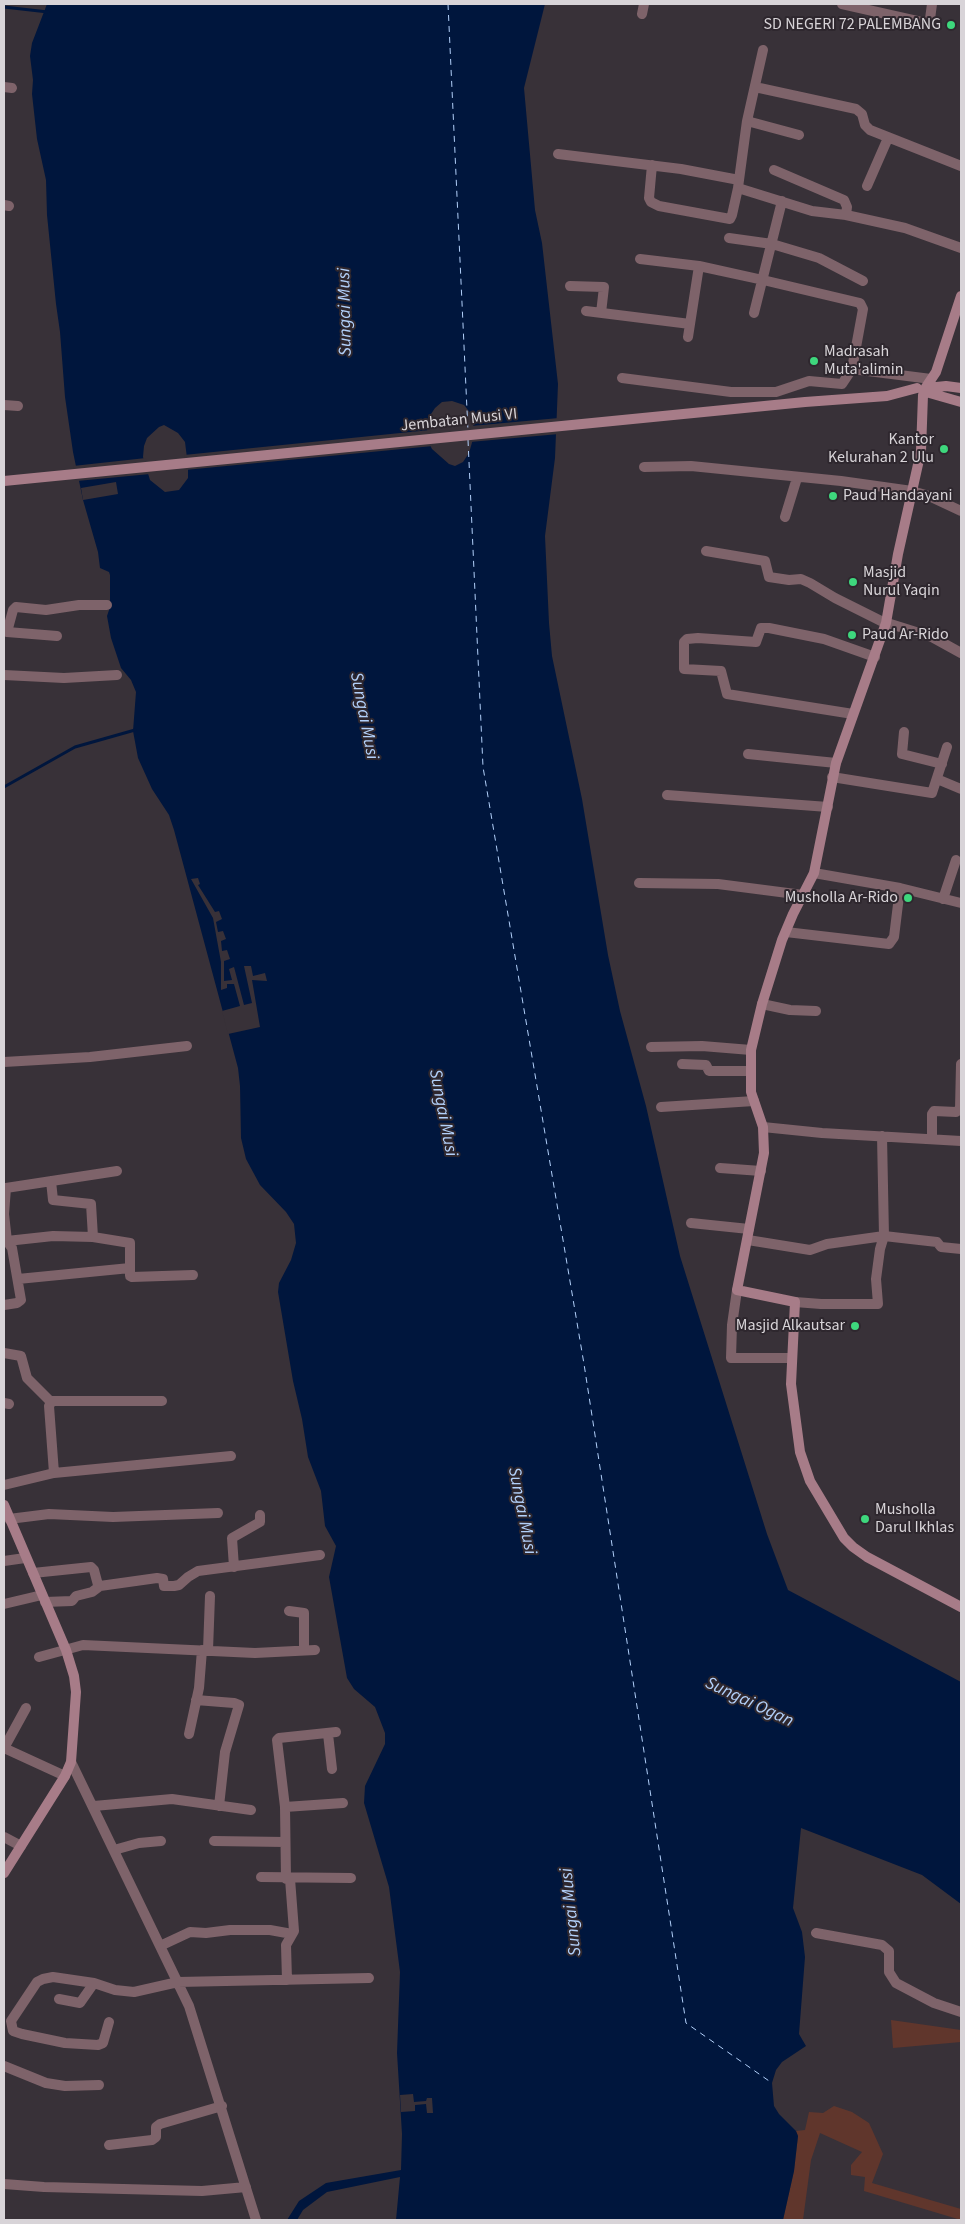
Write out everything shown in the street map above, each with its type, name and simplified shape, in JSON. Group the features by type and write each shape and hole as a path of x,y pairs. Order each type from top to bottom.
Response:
{"street":[{"path":"842,4 926,23 930,19 932,4"},
{"path":"652,165 649,198 651,202 659,206 730,219 739,184 747,121 763,50"},
{"path":"755,87 856,108 862,114 867,128 961,166"},
{"path":"747,121 799,134"},
{"path":"867,186 888,138"},
{"path":"558,154 652,165 739,184 812,211 846,215 905,228 961,248"},
{"path":"774,170 844,200 847,207 846,215"},
{"path":"754,313 782,201"},
{"path":"729,238 772,244 819,258 864,281"},
{"path":"622,378 730,392 776,392 787,390 809,381 842,384 852,369 864,309 862,304 763,280 699,266 640,259"},
{"path":"688,337 699,266"},
{"path":"570,286 604,287 601,313"},
{"path":"791,1358 731,1358 732,1325 737,1290 764,1153 763,1128 751,1092 751,1050 762,1004 784,936 814,873 836,763 886,623 921,451 925,388 954,321 961,296"},
{"path":"586,311 690,324"},
{"path":"852,369 925,388 961,402"},
{"name":"Jembatan Musi VI","path":"4,481 795,402 887,396 925,388 946,386 961,388"},
{"path":"4,405 18,406"},
{"path":"644,467 691,466 841,481 912,491 929,496 961,512"},
{"path":"785,516 797,478"},
{"path":"706,551 765,561 769,577 789,580 801,579 818,586 835,598 886,623 932,637 961,653"},
{"path":"58,636 6,631 12,610 16,608 46,610 79,605 107,605"},
{"path":"853,714 727,694 721,672 684,669 684,642 687,639 698,638 756,642 760,628 769,628 824,639 874,657"},
{"path":"4,675 64,678 117,675"},
{"path":"904,732 902,754 942,764"},
{"path":"832,782 930,793 937,779 947,747"},
{"path":"748,754 836,763"},
{"path":"937,779 961,789"},
{"path":"668,795 828,807"},
{"path":"943,900 956,860"},
{"path":"814,873 900,888 961,903"},
{"path":"639,883 718,884 803,895"},
{"path":"784,936 889,944 894,937 900,888"},
{"path":"762,1004 790,1010 816,1011"},
{"path":"4,1062 109,1055 187,1046"},
{"path":"651,1047 702,1046 751,1050"},
{"path":"682,1064 706,1065 708,1071 750,1071"},
{"path":"932,1139 934,1111 956,1112 960,1109 961,1064"},
{"path":"661,1107 754,1101"},
{"path":"763,1128 961,1142"},
{"path":"737,1290 795,1302 830,1305 878,1304 876,1279 880,1249 884,1236 882,1136"},
{"path":"720,1168 761,1171"},
{"path":"4,1305 17,1303 22,1300 12,1248 6,1241 5,1188 117,1171"},
{"path":"51,1181 53,1200 88,1202 92,1205 93,1237"},
{"path":"692,1223 749,1229"},
{"path":"6,1241 52,1236 93,1237 130,1243 130,1276 193,1275"},
{"path":"748,1240 810,1250 827,1244 884,1236 937,1242 941,1247 961,1249"},
{"path":"18,1279 130,1268"},
{"path":"795,1302 791,1358 794,1415 800,1452 810,1481 844,1538 853,1547 867,1557 961,1607"},
{"path":"4,1353 21,1356 27,1378 51,1402 54,1473"},
{"path":"51,1402 58,1399 162,1401"},
{"path":"4,1485 54,1473 231,1456"},
{"path":"4,1505 8,1522 33,1573 66,1650 76,1683 75,1729 71,1762 65,1776 4,1873"},
{"path":"8,1522 49,1514 113,1517 218,1512"},
{"path":"234,1567 232,1538 260,1522 260,1515"},
{"path":"4,1604 43,1599 72,1601 76,1596 92,1592 100,1586 157,1578 163,1579 164,1586 174,1586 179,1585 188,1577 198,1572 320,1555"},
{"path":"4,1561 25,1558"},
{"path":"33,1573 91,1567 100,1586"},
{"path":"189,1734 205,1650 210,1596"},
{"path":"289,1611 304,1613 304,1650"},
{"path":"38,1657 88,1645 256,1653 315,1650"},
{"path":"196,1700 236,1704 213,1805"},
{"path":"26,1708 4,1748 65,1776"},
{"path":"287,1980 286,1944 294,1932 288,1879 285,1808 278,1739 332,1733 332,1769"},
{"path":"71,1762 94,1806 135,1896 189,2006 222,2106 256,2220"},
{"path":"94,1806 172,1799 251,1810"},
{"path":"285,1808 343,1803"},
{"path":"4,1837 21,1846"},
{"path":"114,1850 139,1842 161,1841"},
{"path":"214,1841 285,1842"},
{"path":"261,1878 351,1878"},
{"path":"160,1946 190,1932 270,1930 292,1934"},
{"path":"816,1933 882,1945 889,1951 890,1975 896,1983 934,2002 961,2012"},
{"path":"109,2022 103,2043 98,2045 65,2043 22,2034 13,2031 11,2026 11,2021 37,1982 52,1978 94,1983 115,1990 134,1992 178,1982 368,1978"},
{"path":"59,2000 80,2003 94,1983"},
{"path":"4,2066 46,2083 65,2086 99,2085"},
{"path":"109,2145 152,2140 156,2137 157,2126 222,2106"},
{"path":"4,2184 44,2188 202,2191 246,2187"}],"shaded area":[{"path":"891,2020 961,2030 961,2042 893,2048"},
{"path":"834,2106 852,2112 869,2123 883,2154 872,2183 961,2209 961,2220 864,2191 865,2177 851,2175 851,2165 862,2152 820,2133 811,2160 803,2220 783,2220 794,2171 798,2136 796,2131 805,2130 809,2112 823,2113"}],"water":[{"path":"47,4 545,4 524,88 535,210 542,243 558,384 555,458 545,536 552,656 582,799 608,955 620,1011 646,1106 680,1256 767,1534 788,1590 961,1682 961,1904 922,1875 801,1828 793,1908 802,1932 805,1957 799,2034 806,2046 782,2062 776,2070 772,2083 774,2106 779,2114 796,2131 798,2136 794,2171 783,2220 396,2220 400,2177 327,2192 303,2210 297,2220 287,2220 299,2201 326,2183 401,2170 402,2134 397,2053 400,1972 389,1887 364,1803 365,1786 385,1744 385,1733 375,1707 354,1689 347,1678 329,1577 336,1546 325,1526 321,1491 308,1457 293,1381 278,1292 279,1283 291,1260 296,1243 294,1224 286,1212 260,1185 246,1159 241,1138 238,1068 174,830 169,815 152,789 138,758 133,731 136,692 131,680 121,668 111,638 107,616 110,607 110,575 109,572 100,568 98,552 83,500 73,452 65,397 47,215 46,180 37,139 32,94 33,80 30,56 32,43","holes":["452,401 464,405 472,415 474,431 469,453 463,462 455,466 449,464 432,449 428,441 427,427 429,417 435,408 442,402","164,425 178,433 185,442 188,466 188,478 179,490 165,492 150,480 143,457 147,438"]}],"pier":[{"path":"559,418 559,434 470,442 471,426"},
{"path":"430,430 433,446 185,470 184,455"},
{"path":"146,458 150,474 77,481 73,466"},
{"path":"116,482 118,494 83,500 81,488"},
{"path":"198,878 200,884 198,885 215,912 219,911 222,919 216,922 218,932 223,931 226,939 221,941 222,951 227,950 230,959 224,961 224,981 232,980 229,969 234,967 244,1005 252,1003 244,966 251,966 253,976 265,973 267,981 252,980 260,1027 228,1034 222,1011 240,1006 234,984 227,984 227,988 221,990 221,962 213,918 191,879"},
{"path":"413,2094 414,2102 426,2101 427,2098 432,2098 433,2113 427,2113 426,2104 415,2105 415,2111 401,2112 400,2095"}],"waterway":[{"path":"4,7 48,12"},
{"path":"4,787 75,747 135,730"}],"ferry route":[{"path":"448,4 468,431"},
{"path":"468,440 483,767 584,1364 686,2023 772,2083"}],"place":[{"name":"SD NEGERI 72 PALEMBANG","path":"951,25"},
{"name":"Madrasah Muta'alimin","path":"814,361"},
{"name":"Kantor Kelurahan 2 Ulu","path":"944,449"},
{"name":"Paud Handayani","path":"833,496"},
{"name":"Masjid Nurul Yaqin","path":"853,582"},
{"name":"Paud Ar-Rido","path":"852,635"},
{"name":"Musholla Ar-Rido","path":"908,898"},
{"name":"Masjid Alkautsar","path":"855,1326"},
{"name":"Musholla Darul Ikhlas","path":"865,1519"}],"water label":[{"name":"Sungai Musi","path":"346,312"},
{"name":"Sungai Musi","path":"363,716"},
{"name":"Sungai Musi","path":"442,1113"},
{"name":"Sungai Musi","path":"521,1511"},
{"name":"Sungai Ogan","path":"749,1703"},
{"name":"Sungai Musi","path":"572,1912"}]}
